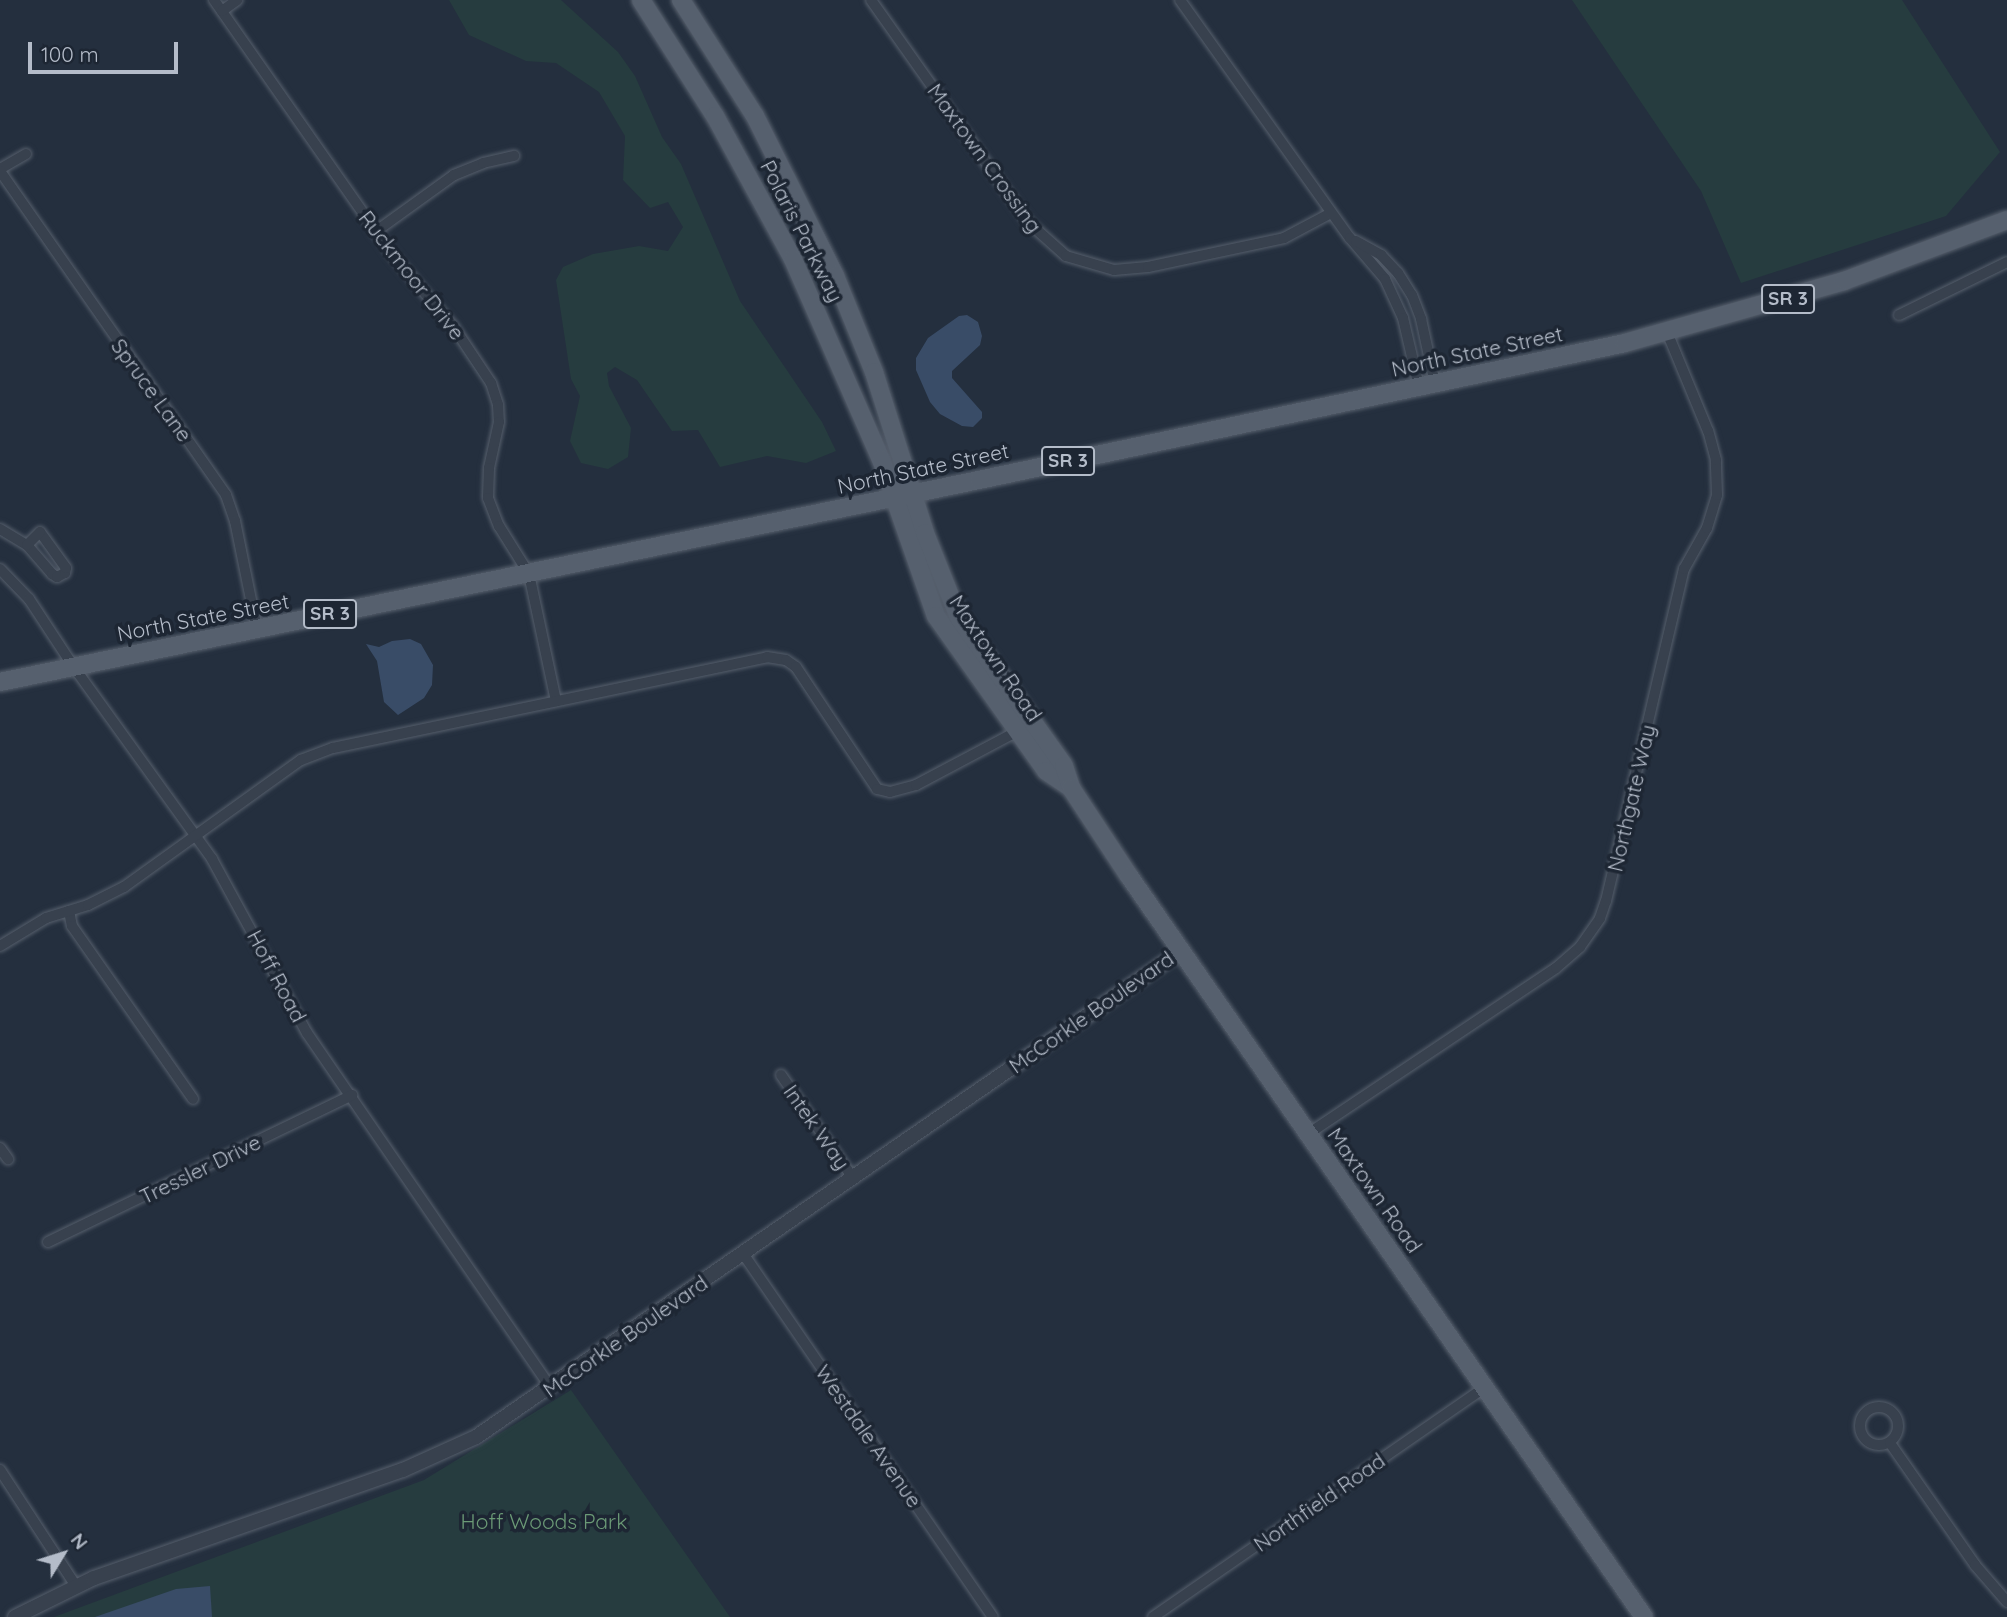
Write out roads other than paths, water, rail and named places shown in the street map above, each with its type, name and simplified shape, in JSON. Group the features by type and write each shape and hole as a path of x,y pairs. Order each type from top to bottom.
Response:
{"main road":[{"name":"Polaris Parkway","path":"641,0 715,116 793,258 895,497"},
{"name":"Polaris Parkway","path":"681,0 755,116 822,246 874,372 914,494"},
{"name":"North State Street","path":"0,682 914,494 1667,332 1844,281 2007,220"},
{"name":"Maxtown Road","path":"914,494 925,533 958,618 1064,766 1071,788 1181,951 1644,1617"},
{"name":"Maxtown Road","path":"895,497 936,616 1046,771 1071,788"},
{"path":"972,670 983,673 1025,723 1036,727"}],"street":[{"name":"Ruckmoor Drive","path":"214,0 375,232 453,326 491,383 498,405 499,422 488,468 488,498 499,526 529,573"},
{"path":"222,11 237,0"},
{"name":"Maxtown Crossing","path":"871,0 1028,222 1066,256 1114,270 1148,267 1284,238 1331,212"},
{"path":"1180,0 1331,212 1394,293 1427,385"},
{"name":"Spruce Lane","path":"23,156 0,170 226,495 235,521 257,629"},
{"path":"375,232 454,175 483,163 514,156"},
{"path":"1350,238 1381,255 1398,273 1412,296 1422,319 1427,385"},
{"path":"1899,315 2007,262"},
{"name":"Northgate Way","path":"1308,1134 1556,968 1580,947 1600,918 1684,569 1707,528 1717,495 1716,460 1708,431 1667,332"},
{"path":"0,529 27,545"},
{"name":"Hoff Road","path":"0,569 29,599 73,666 196,835 245,917 287,999 551,1388"},
{"path":"529,573 556,701"},
{"path":"0,946 37,923 106,898 301,760 323,750 766,657 786,660 796,667 877,789 890,792 916,785 1018,731"},
{"path":"69,911 72,926 193,1099"},
{"name":"McCorkle Boulevard","path":"15,1617 76,1586 448,1452 551,1388 1181,951"},
{"name":"Intek Way","path":"781,1075 853,1178"},
{"name":"Tressler Drive","path":"48,1242 352,1095"},
{"path":"0,1149 8,1159"},
{"name":"Westdale Avenue","path":"744,1255 993,1617"},
{"name":"Northfield Road","path":"1153,1617 1484,1388"},
{"path":"1890,1443 1975,1565 2007,1602"},
{"path":"0,1470 76,1586"}],"water":[{"path":"967,315 978,322 982,336 980,345 952,371 952,378 982,412 982,418 973,427 962,426 940,414 930,402 916,370 916,358 928,338 959,316"},
{"path":"410,639 421,644 433,665 432,685 424,698 398,715 384,702 377,661 366,644 379,647 392,641"},
{"path":"210,1586 212,1617 95,1617 176,1589"}],"park label":[{"name":"Hoff Woods Park","path":"544,1521"}]}
